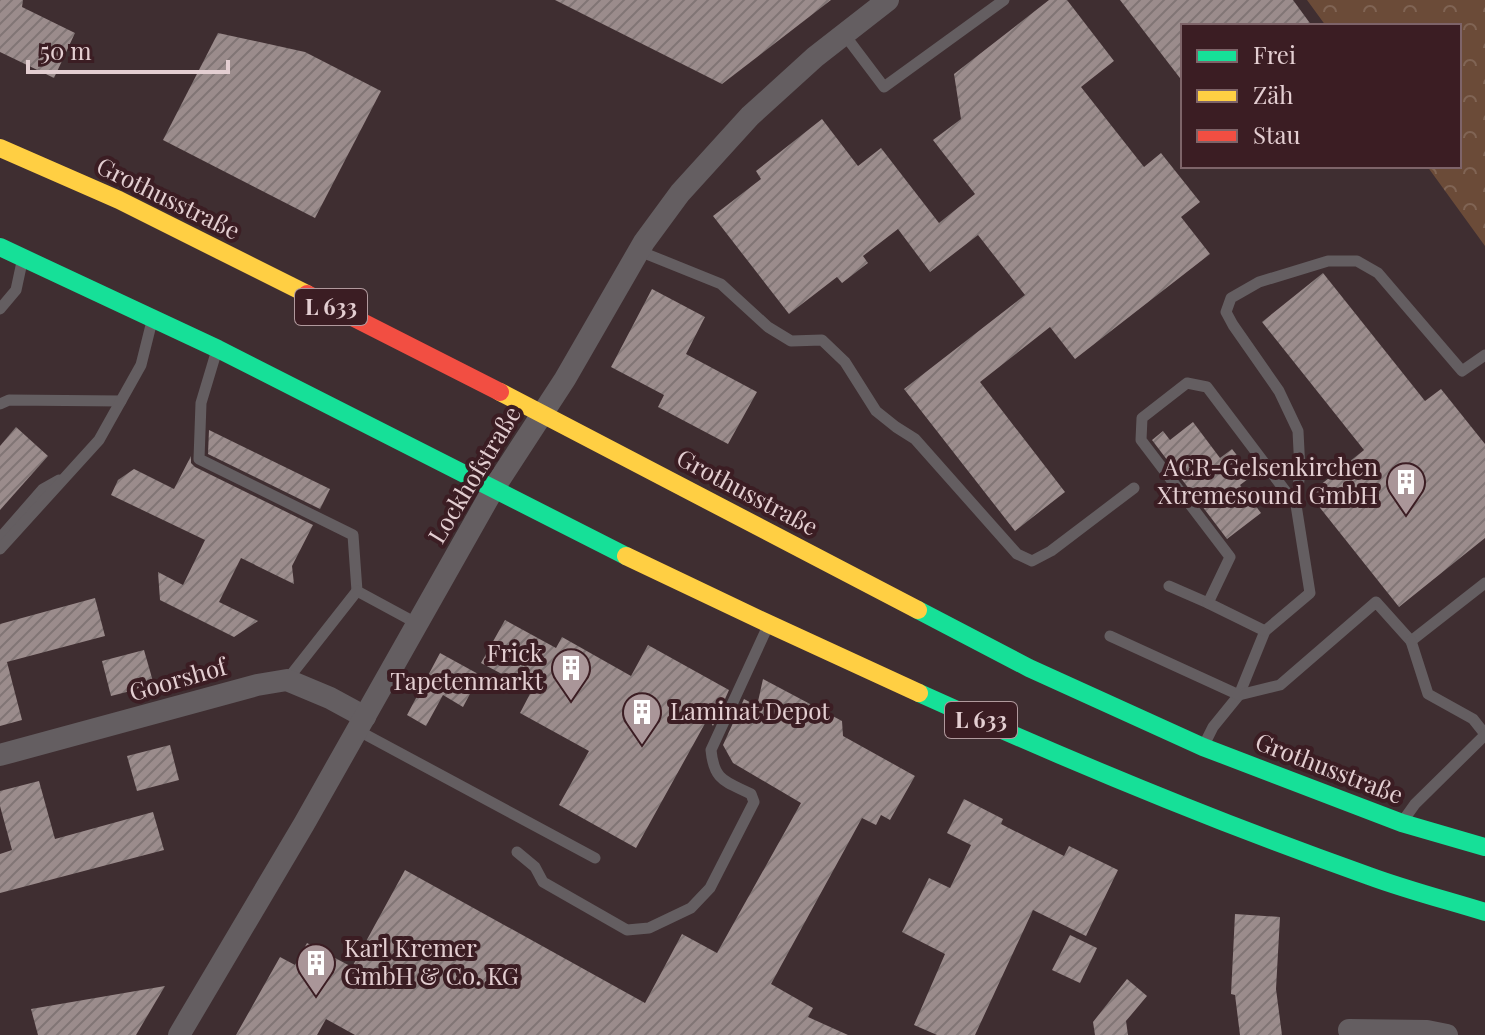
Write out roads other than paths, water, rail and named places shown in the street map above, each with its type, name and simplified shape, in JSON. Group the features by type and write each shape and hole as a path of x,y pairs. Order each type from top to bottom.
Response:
{"main road":[{"name":"Grothusstraße","path":"0,148 119,200 453,367 1029,668 1203,747 1402,823 1485,847"},
{"name":"L 633","path":"0,247 218,349 637,561 1037,746 1186,808 1371,877 1485,912"}],"street":[{"name":"Lockhofstraße","path":"179,1035 304,824 494,488 565,379 639,251 680,193 750,116 815,57 888,0"},
{"path":"287,680 330,698 361,723"},
{"name":"Goorshof","path":"0,755 257,685 287,680"},
{"path":"1348,1033 1427,1031 1447,1035"}],"lane":[{"path":"844,34 884,87 1004,0"},
{"path":"639,251 721,284 768,327 791,341 822,340 845,362 876,411 915,439 1017,554 1032,561 1051,551 1134,488"},
{"path":"0,309 16,290 22,257"},
{"path":"1203,747 1213,727 1239,695 1265,631 1310,593 1296,505 1300,471 1298,431 1279,391 1226,312 1231,298 1259,282 1328,261 1357,261 1378,273 1462,371 1485,355"},
{"path":"0,549 99,440 141,365 153,317"},
{"path":"218,349 201,403 199,459 353,535 357,591 287,680"},
{"path":"1208,603 1230,557 1141,440 1142,418 1187,383 1207,387 1296,505"},
{"path":"0,404 9,400 121,401"},
{"path":"0,538 43,489 71,473"},
{"path":"1411,641 1485,583"},
{"path":"1169,586 1265,631"},
{"path":"357,591 418,624"},
{"path":"1110,636 1239,695 1280,685 1376,602 1411,641 1428,694 1473,719 1485,734 1415,804 1402,823"},
{"path":"517,852 535,867 543,882 627,930 649,928 691,908 710,888 754,802 751,794 722,779 713,768 711,750 769,624"},
{"path":"361,723 595,858"}],"place":[{"name":"ACR-Gelsenkirchen Xtremesound GmbH","path":"1406,516"},
{"name":"Frick Tapetenmarkt","path":"571,702"},
{"name":"Laminat Depot","path":"642,746"},
{"name":"Karl Kremer GmbH & Co. KG","path":"316,997"}]}
